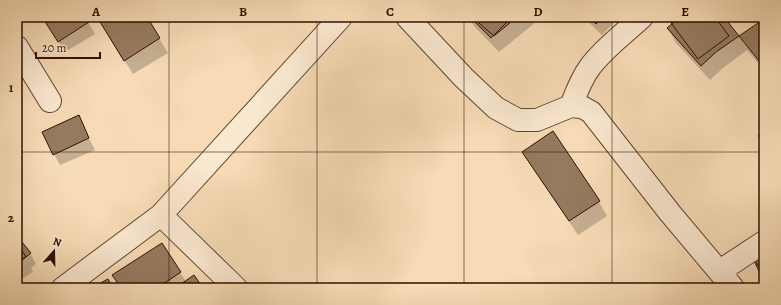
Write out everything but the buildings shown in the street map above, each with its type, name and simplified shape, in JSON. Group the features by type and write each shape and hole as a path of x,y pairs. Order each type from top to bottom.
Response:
{"street":[{"path":"63,288 161,215 341,17"},
{"path":"407,17 464,78 496,108 518,120 537,120 570,106 582,107 591,112 726,280 764,242"},
{"path":"570,106 590,67 642,17"},
{"path":"17,47 50,101"},
{"path":"161,215 236,288"}]}
